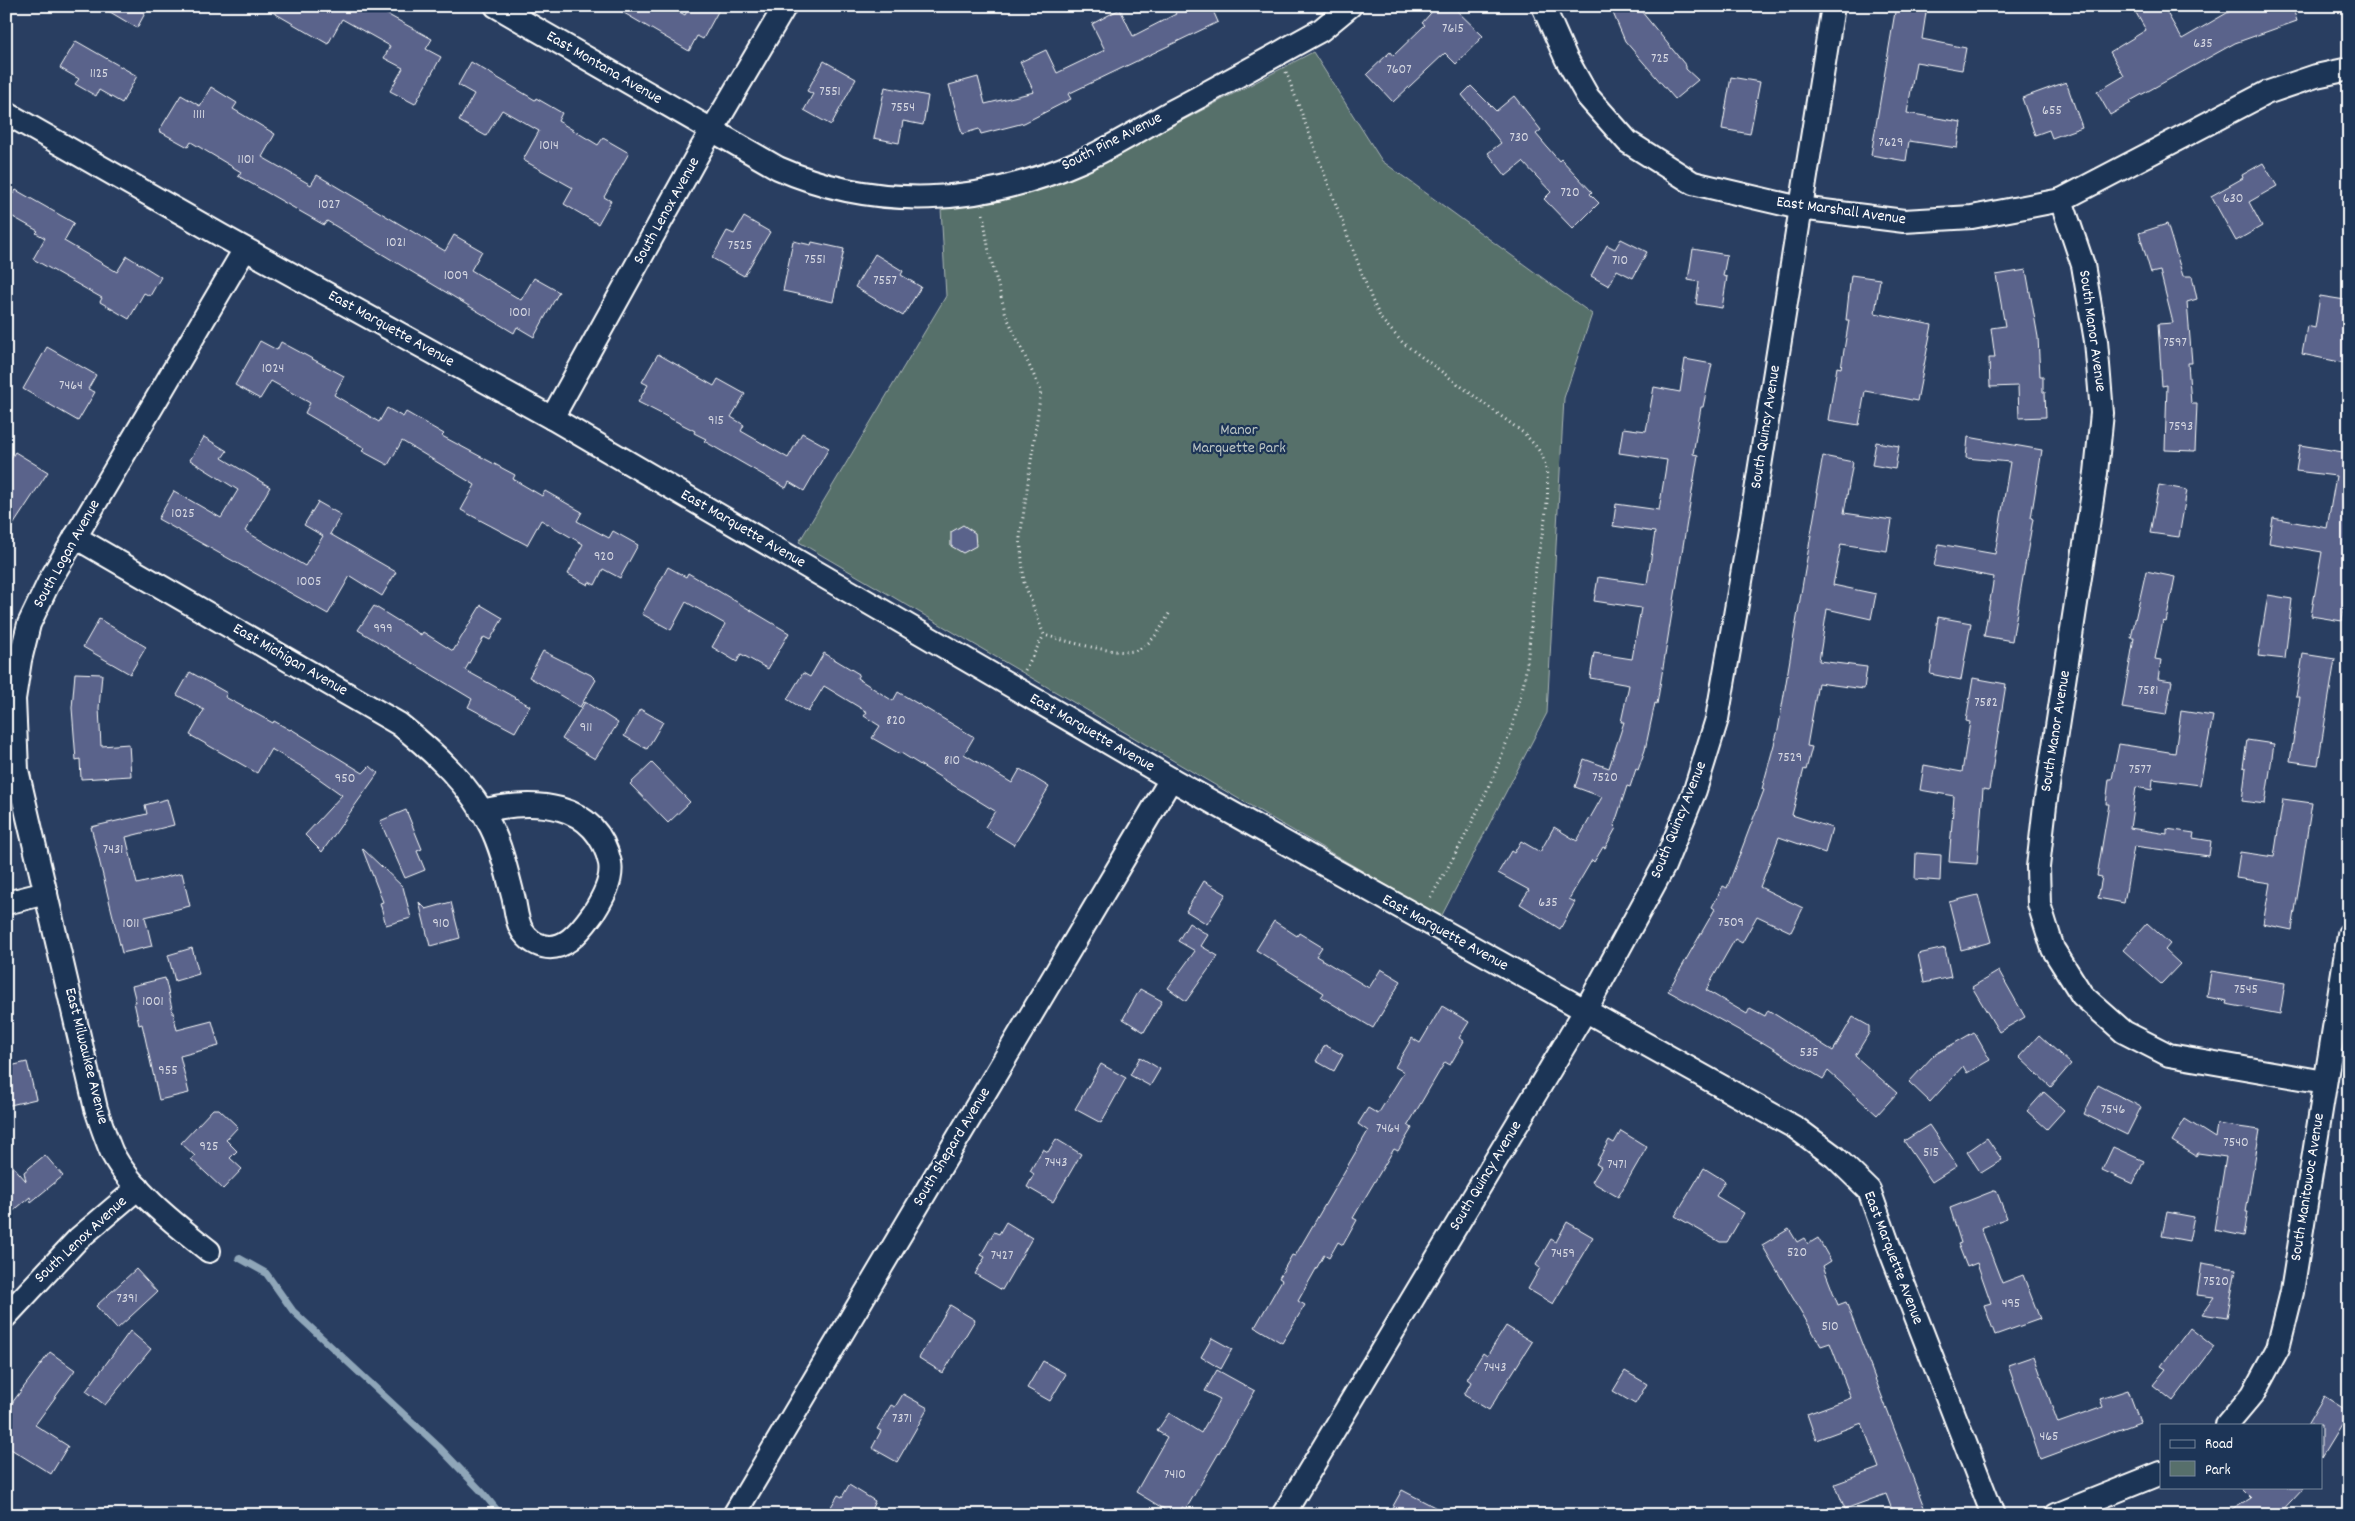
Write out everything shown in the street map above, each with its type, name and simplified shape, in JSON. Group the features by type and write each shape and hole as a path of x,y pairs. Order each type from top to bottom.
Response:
{"street":[{"name":"East Montana Avenue","path":"496,6 712,131"},
{"name":"South Lenox Avenue","path":"552,418 712,131 785,6"},
{"name":"South Pine Avenue","path":"712,131 778,168 807,181 841,189 879,196 918,199 983,192 1026,182 1080,162 1321,30 1350,6"},
{"name":"East Marshall Avenue","path":"1543,6 1566,58 1588,98 1628,142 1693,183 1800,208 1904,221 1972,217 2061,200 2266,93 2316,76 2349,69"},
{"name":"South Quincy Avenue","path":"1283,1515 1585,1011 1664,866 1696,790 1717,719 1750,528 1833,6"},
{"name":"East Marquette Avenue","path":"6,113 552,418 1171,779 1796,1128 1834,1157 1869,1190 1891,1252 1993,1515"},
{"name":"South Manor Avenue","path":"2061,200 2083,265 2096,341 2102,412 2096,474 2045,805 2038,867 2039,904 2053,950 2082,995 2124,1032 2169,1055 2325,1082"},
{"name":"South Logan Avenue","path":"46,893 18,770 14,699 20,660 29,624 50,580 245,248"},
{"name":"East Michigan Avenue","path":"75,537 399,724 437,757 469,792 491,827 500,848 523,932 537,944 549,947 561,945 573,938 597,907 610,877 611,869 606,847 594,827 577,815 554,807 509,805 481,811"},
{"name":"South Shepard Avenue","path":"734,1515 1171,779"},
{"path":"6,903 46,893"},
{"name":"East Milwaukee Avenue","path":"46,893 96,1110 113,1153 138,1188 166,1217 210,1251"},
{"name":"South Manitowoc Avenue","path":"2229,1424 2253,1394 2278,1348 2292,1292 2349,934"},
{"name":"South Lenox Avenue","path":"6,1316 78,1239 138,1188"},
{"path":"2056,1515 2160,1472"}],"path":[{"path":"1277,54 1290,79 1381,320 1403,343 1525,434 1540,452 1547,480 1545,520 1537,565 1525,676 1512,726 1489,784 1456,851 1418,918"},
{"path":"982,206 988,252 1006,315 1041,391 1020,538 1024,582 1044,635"},
{"path":"1044,635 1099,649 1136,650 1157,635 1170,612"},
{"path":"1014,688 1044,635"}],"green space":[{"name":"Manor Marquette Park","path":"1313,52 1382,161 1592,314 1564,398 1547,713 1441,917 799,542 946,296 941,208 995,202 1034,192 1113,157"}],"building":[{"path":"100,6 149,6 137,28"},
{"path":"262,6 372,6 432,39 426,49 441,57 415,104 390,91 403,68 384,58 390,46 342,19 328,44"},
{"path":"612,6 669,6 685,15 690,6 721,6 703,39 697,36 689,51"},
{"path":"1172,6 1211,6 1218,22 1068,94 1071,99 1024,123 981,134 979,129 962,134 949,85 978,77 985,104 1034,92 1020,62 1046,50 1057,73 1105,50 1092,24 1120,9 1133,36 1176,14"},
{"path":"1437,6 1452,6 1483,36 1456,64 1445,53 1393,102 1367,74 1390,52 1393,56 1425,25 1422,23"},
{"path":"1610,6 1637,6 1686,66 1686,69 1698,80 1675,99 1625,41"},
{"path":"1896,6 1927,6 1922,39 1966,48 1962,70 1916,62 1907,113 1961,122 1957,148 1909,141 1906,161 1871,155"},
{"path":"2132,6 2163,6 2182,39 2232,10 2244,6 2292,6 2297,21 2235,43 2130,101 2131,103 2110,115 2097,92 2124,76 2110,52 2146,30"},
{"path":"76,41 137,76 122,103 99,90 96,96 75,84 79,79 60,68"},
{"path":"824,61 856,79 831,125 804,110 813,94 807,91"},
{"path":"471,62 535,100 536,98 562,113 558,121 598,145 603,138 629,153 604,197 611,201 598,224 564,204 573,188 523,160 539,131 502,110 486,136 459,121 474,94 458,85"},
{"path":"1731,77 1760,82 1750,134 1722,129"},
{"path":"2066,82 2082,127 2052,138 2049,130 2035,135 2022,98"},
{"path":"1471,86 1496,111 1514,96 1541,130 1536,134 1559,161 1561,159 1592,192 1590,194 1599,203 1573,229 1544,199 1551,192 1523,162 1506,176 1488,153 1501,143 1462,95"},
{"path":"211,87 237,103 233,109 275,134 262,157 311,185 317,175 445,251 454,235 482,251 471,270 521,300 534,278 559,292 534,337 517,327 514,333 327,221 324,225 238,176 241,172 191,142 188,147 159,131 181,95 200,106"},
{"path":"885,87 928,96 923,125 903,121 899,143 874,138"},
{"path":"2263,163 2277,186 2249,202 2262,226 2236,241 2211,196 2243,178 2242,175"},
{"path":"6,190 13,194 16,190 74,223 64,241 117,272 127,256 161,277 150,296 144,293 129,319 100,302 102,298 33,259 45,238 36,233 38,231 6,213"},
{"path":"744,217 770,232 744,276 712,258 727,231 734,234"},
{"path":"2167,224 2183,276 2192,276 2197,299 2187,302 2192,363 2188,363 2191,404 2197,404 2195,451 2165,450 2167,385 2162,386 2158,324 2173,323 2160,271 2151,273 2139,233"},
{"path":"1621,239 1647,252 1633,278 1617,270 1609,286 1591,276 1607,245 1615,249"},
{"path":"793,241 811,245 812,242 844,249 833,302 783,291"},
{"path":"1693,249 1727,255 1723,276 1727,277 1722,308 1696,304 1699,282 1688,280"},
{"path":"875,254 903,271 901,275 921,287 903,316 855,287"},
{"path":"2026,270 2038,337 2040,376 2043,376 2046,417 2019,418 2018,386 1990,387 1989,358 1995,358 1991,328 2005,326 1996,275"},
{"path":"1851,275 1880,279 1875,313 1932,325 1917,401 1865,391 1859,425 1828,420 1837,367 1841,368 1849,320 1846,320"},
{"path":"2320,296 2345,300 2342,317 2349,318 2349,364 2302,354 2307,326 2315,328"},
{"path":"260,341 277,350 281,342 344,376 334,395 379,422 387,408 403,417 406,412 444,434 442,436 515,475 513,479 542,496 545,491 582,512 577,521 609,538 613,531 638,545 620,578 603,569 595,585 589,582 588,585 568,574 583,544 541,520 527,545 461,510 475,485 402,441 388,465 362,451 365,448 305,413 310,403 271,381 260,399 235,385"},
{"path":"47,347 96,375 88,389 95,392 78,421 23,389"},
{"path":"658,354 714,386 718,379 745,394 731,417 744,425 741,431 788,458 802,433 829,448 804,491 789,482 786,488 704,441 706,439 694,433 695,431 638,402 648,385 642,382"},
{"path":"1685,359 1712,364 1703,407 1701,407 1693,454 1698,455 1657,704 1655,703 1645,750 1630,787 1627,786 1614,826 1616,828 1605,848 1603,847 1594,862 1592,860 1569,899 1575,902 1560,929 1520,904 1529,890 1498,873 1511,851 1514,853 1521,841 1540,852 1554,827 1577,841 1602,797 1575,787 1584,759 1609,768 1624,722 1621,722 1629,685 1590,678 1594,653 1632,659 1641,608 1594,601 1598,577 1647,584 1655,532 1613,526 1616,504 1659,510 1667,460 1619,453 1623,428 1646,431 1654,387 1680,392"},
{"path":"204,437 227,451 222,458 270,487 245,531 305,566 323,536 304,525 318,502 341,515 330,534 396,572 382,596 350,576 328,614 158,519 174,491 221,518 238,490 190,460"},
{"path":"1968,437 2042,450 2031,518 2033,519 2012,641 1984,636 1994,577 1934,566 1939,544 1995,554 2010,462 1966,458"},
{"path":"1876,442 1899,446 1895,469 1872,465"},
{"path":"2300,445 2349,453 2349,580 2342,621 2311,616 2322,552 2269,543 2273,518 2327,528 2336,476 2296,471"},
{"path":"15,452 48,472 6,536 6,466"},
{"path":"1823,456 1853,462 1844,513 1892,520 1887,551 1841,544 1833,585 1876,594 1871,619 1827,609 1819,661 1867,667 1864,689 1818,683 1807,746 1812,747 1792,815 1832,828 1825,853 1779,837 1760,887 1803,908 1791,932 1757,916 1742,943 1735,939 1706,990 1747,1014 1750,1008 1765,1016 1768,1010 1833,1051 1853,1017 1869,1026 1869,1033 1855,1056 1897,1093 1877,1115 1828,1071 1823,1079 1762,1042 1668,991 1715,909 1712,907 1723,886 1727,888 1764,790 1762,789 1778,730"},
{"path":"2159,485 2187,490 2179,537 2150,533"},
{"path":"963,525 975,533 976,546 963,553 951,546 951,532"},
{"path":"668,567 686,577 688,573 789,633 768,669 741,654 737,662 712,647 725,624 686,602 671,630 642,614"},
{"path":"2146,571 2175,577 2166,622 2163,621 2155,659 2161,660 2158,679 2172,681 2166,715 2122,708 2134,638 2131,638"},
{"path":"2268,595 2292,599 2285,659 2258,656"},
{"path":"481,605 503,618 490,640 484,637 465,670 530,706 515,732 468,707 472,699 358,630 374,606 421,635 423,632 453,651"},
{"path":"1938,617 1971,623 1961,680 1930,674"},
{"path":"99,619 146,647 130,674 83,647"},
{"path":"543,651 591,675 596,680 580,707 529,677"},
{"path":"824,653 859,674 857,678 893,701 898,692 974,737 964,754 1012,783 1020,769 1049,787 1014,845 985,827 995,811 901,753 872,738 880,726 864,716 867,712 824,686 808,712 787,699 803,673 810,677"},
{"path":"2303,654 2335,659 2318,765 2290,761 2300,697 2296,697"},
{"path":"190,672 227,693 225,697 273,723 274,721 291,729 363,773 370,766 378,773 322,852 305,835 342,795 304,768 271,749 257,773 190,735 204,710 177,695"},
{"path":"75,673 102,674 99,708 101,746 129,744 131,776 81,779 80,759 76,760 72,708"},
{"path":"1973,678 2006,684 1989,790 1983,789 1977,864 1949,862 1954,796 1920,790 1924,765 1962,772 1970,722 1966,721"},
{"path":"585,702 618,723 595,759 562,739"},
{"path":"640,709 663,722 647,749 624,736"},
{"path":"2181,711 2213,716 2200,785 2153,779 2152,790 2136,787 2130,828 2167,834 2167,829 2194,833 2193,838 2211,841 2209,856 2134,846 2124,903 2098,898 2102,877 2097,876 2109,804 2106,804 2109,779 2112,779 2119,744 2175,753"},
{"path":"2247,740 2274,744 2265,804 2242,801 2246,768 2243,767"},
{"path":"652,763 690,802 668,823 630,784"},
{"path":"167,799 174,825 126,837 137,884 182,873 190,906 145,917 152,946 122,953 91,827 147,814 145,805"},
{"path":"2283,799 2312,803 2292,930 2263,924 2270,883 2236,878 2240,852 2274,857"},
{"path":"406,810 422,849 417,851 425,870 405,878 380,821"},
{"path":"362,848 403,887 411,918 386,925 380,903 383,902"},
{"path":"1916,853 1941,855 1940,881 1915,879"},
{"path":"1204,881 1226,894 1207,924 1186,911"},
{"path":"1978,895 1991,942 1961,950 1949,902"},
{"path":"419,902 426,909 451,902 460,938 430,946"},
{"path":"1274,921 1297,936 1299,933 1322,947 1316,956 1369,988 1381,969 1401,981 1373,1028 1321,997 1324,993 1256,950"},
{"path":"1189,923 1208,935 1201,946 1218,956 1186,1001 1168,988 1195,951 1178,941"},
{"path":"2147,923 2170,944 2165,950 2180,964 2161,984 2123,950"},
{"path":"192,948 199,974 175,981 168,955"},
{"path":"1945,948 1951,977 1924,983 1918,954"},
{"path":"1999,971 2025,1017 1999,1032 1972,987"},
{"path":"2211,971 2285,983 2280,1014 2226,1004 2227,1001 2207,997"},
{"path":"165,978 177,1030 212,1021 219,1046 180,1056 189,1093 159,1100 142,1024 139,1025 132,986"},
{"path":"1140,989 1162,1001 1144,1032 1123,1019"},
{"path":"1442,1006 1469,1022 1459,1038 1464,1041 1450,1065 1445,1062 1408,1125 1412,1128 1398,1151 1394,1149 1353,1218 1357,1220 1343,1245 1338,1242 1329,1258 1324,1255 1298,1301 1305,1305 1282,1343 1255,1327 1282,1280 1279,1278 1292,1255 1295,1256 1368,1131 1358,1124 1368,1108 1378,1114 1404,1072 1395,1067 1412,1038 1420,1043"},
{"path":"1974,1032 1990,1060 1967,1073 1963,1066 1930,1102 1909,1082 1934,1055"},
{"path":"2039,1035 2071,1064 2051,1087 2019,1057"},
{"path":"1325,1045 1343,1055 1334,1071 1316,1061"},
{"path":"1140,1057 1160,1069 1150,1086 1130,1075"},
{"path":"27,1062 36,1099 6,1106 6,1067"},
{"path":"1101,1064 1126,1078 1101,1123 1075,1109"},
{"path":"2098,1085 2141,1107 2127,1135 2084,1114"},
{"path":"2044,1092 2064,1110 2047,1129 2027,1111"},
{"path":"213,1109 219,1109 238,1127 226,1140 237,1151 230,1158 242,1169 223,1189 191,1159 195,1156 181,1143"},
{"path":"2185,1119 2215,1138 2217,1124 2260,1130 2246,1212 2248,1212 2244,1236 2214,1230 2226,1157 2198,1153 2196,1156 2172,1141"},
{"path":"1929,1125 1957,1166 1932,1182 1904,1141"},
{"path":"1621,1131 1647,1147 1618,1197 1592,1182 1601,1167 1596,1164 1609,1140 1614,1143"},
{"path":"1987,1138 2002,1160 1981,1173 1967,1152"},
{"path":"1056,1139 1081,1154 1053,1202 1027,1187 1034,1174 1030,1171 1043,1149 1048,1152"},
{"path":"2113,1147 2144,1161 2133,1184 2102,1170"},
{"path":"45,1155 63,1176 31,1202 30,1197 6,1217 6,1158 26,1181 24,1172"},
{"path":"1704,1168 1725,1181 1716,1196 1744,1213 1727,1242 1720,1242 1675,1216"},
{"path":"1996,1190 2007,1218 1981,1228 2002,1283 2023,1275 2040,1319 1995,1335 1984,1305 1991,1303 1977,1263 1967,1267 1958,1244 1961,1243 1950,1208"},
{"path":"2167,1212 2194,1217 2189,1241 2162,1236"},
{"path":"1006,1222 1032,1238 1002,1290 975,1274 985,1257 981,1255 994,1232 999,1234"},
{"path":"1567,1222 1593,1237 1553,1304 1528,1289 1540,1268 1536,1265 1551,1239 1556,1242"},
{"path":"1789,1229 1797,1242 1804,1238 1808,1244 1818,1238 1831,1261 1823,1266 1838,1305 1846,1302 1927,1515 1894,1515 1886,1494 1845,1509 1835,1484 1879,1468 1862,1423 1816,1440 1807,1414 1851,1398 1830,1343 1821,1346 1762,1245"},
{"path":"2202,1263 2236,1269 2227,1318 2202,1314 2214,1297 2197,1295"},
{"path":"136,1269 157,1292 117,1329 96,1306"},
{"path":"950,1305 975,1320 943,1373 919,1358"},
{"path":"1506,1326 1532,1342 1489,1410 1464,1395 1471,1382 1467,1379 1483,1353 1487,1356"},
{"path":"2190,1328 2214,1347 2173,1401 2153,1385 2166,1369 2161,1366"},
{"path":"130,1331 151,1349 105,1405 86,1391"},
{"path":"1212,1338 1232,1349 1221,1369 1201,1357"},
{"path":"50,1352 75,1370 35,1425 68,1446 51,1474 6,1446 6,1411"},
{"path":"2034,1356 2058,1423 2103,1407 2100,1399 2128,1390 2140,1422 2040,1459 2008,1365"},
{"path":"1043,1361 1066,1374 1050,1401 1027,1388"},
{"path":"1217,1370 1255,1391 1186,1509 1182,1507 1178,1515 1174,1515 1136,1492 1167,1437 1157,1431 1169,1413 1201,1433 1220,1399 1205,1391"},
{"path":"1625,1371 1647,1384 1635,1404 1613,1391"},
{"path":"903,1394 928,1408 897,1462 872,1448 881,1431 877,1429 891,1405 895,1407"},
{"path":"2324,1396 2349,1412 2322,1456 2322,1424 2308,1424"},
{"path":"849,1485 875,1501 869,1515 826,1515 838,1495 842,1497"},
{"path":"2241,1488 2303,1488 2278,1515 2224,1515 2251,1498"},
{"path":"1402,1490 1450,1515 1388,1515"}],"waterway":[{"path":"239,1258 266,1273 293,1311 439,1447 483,1493 501,1515"}]}
